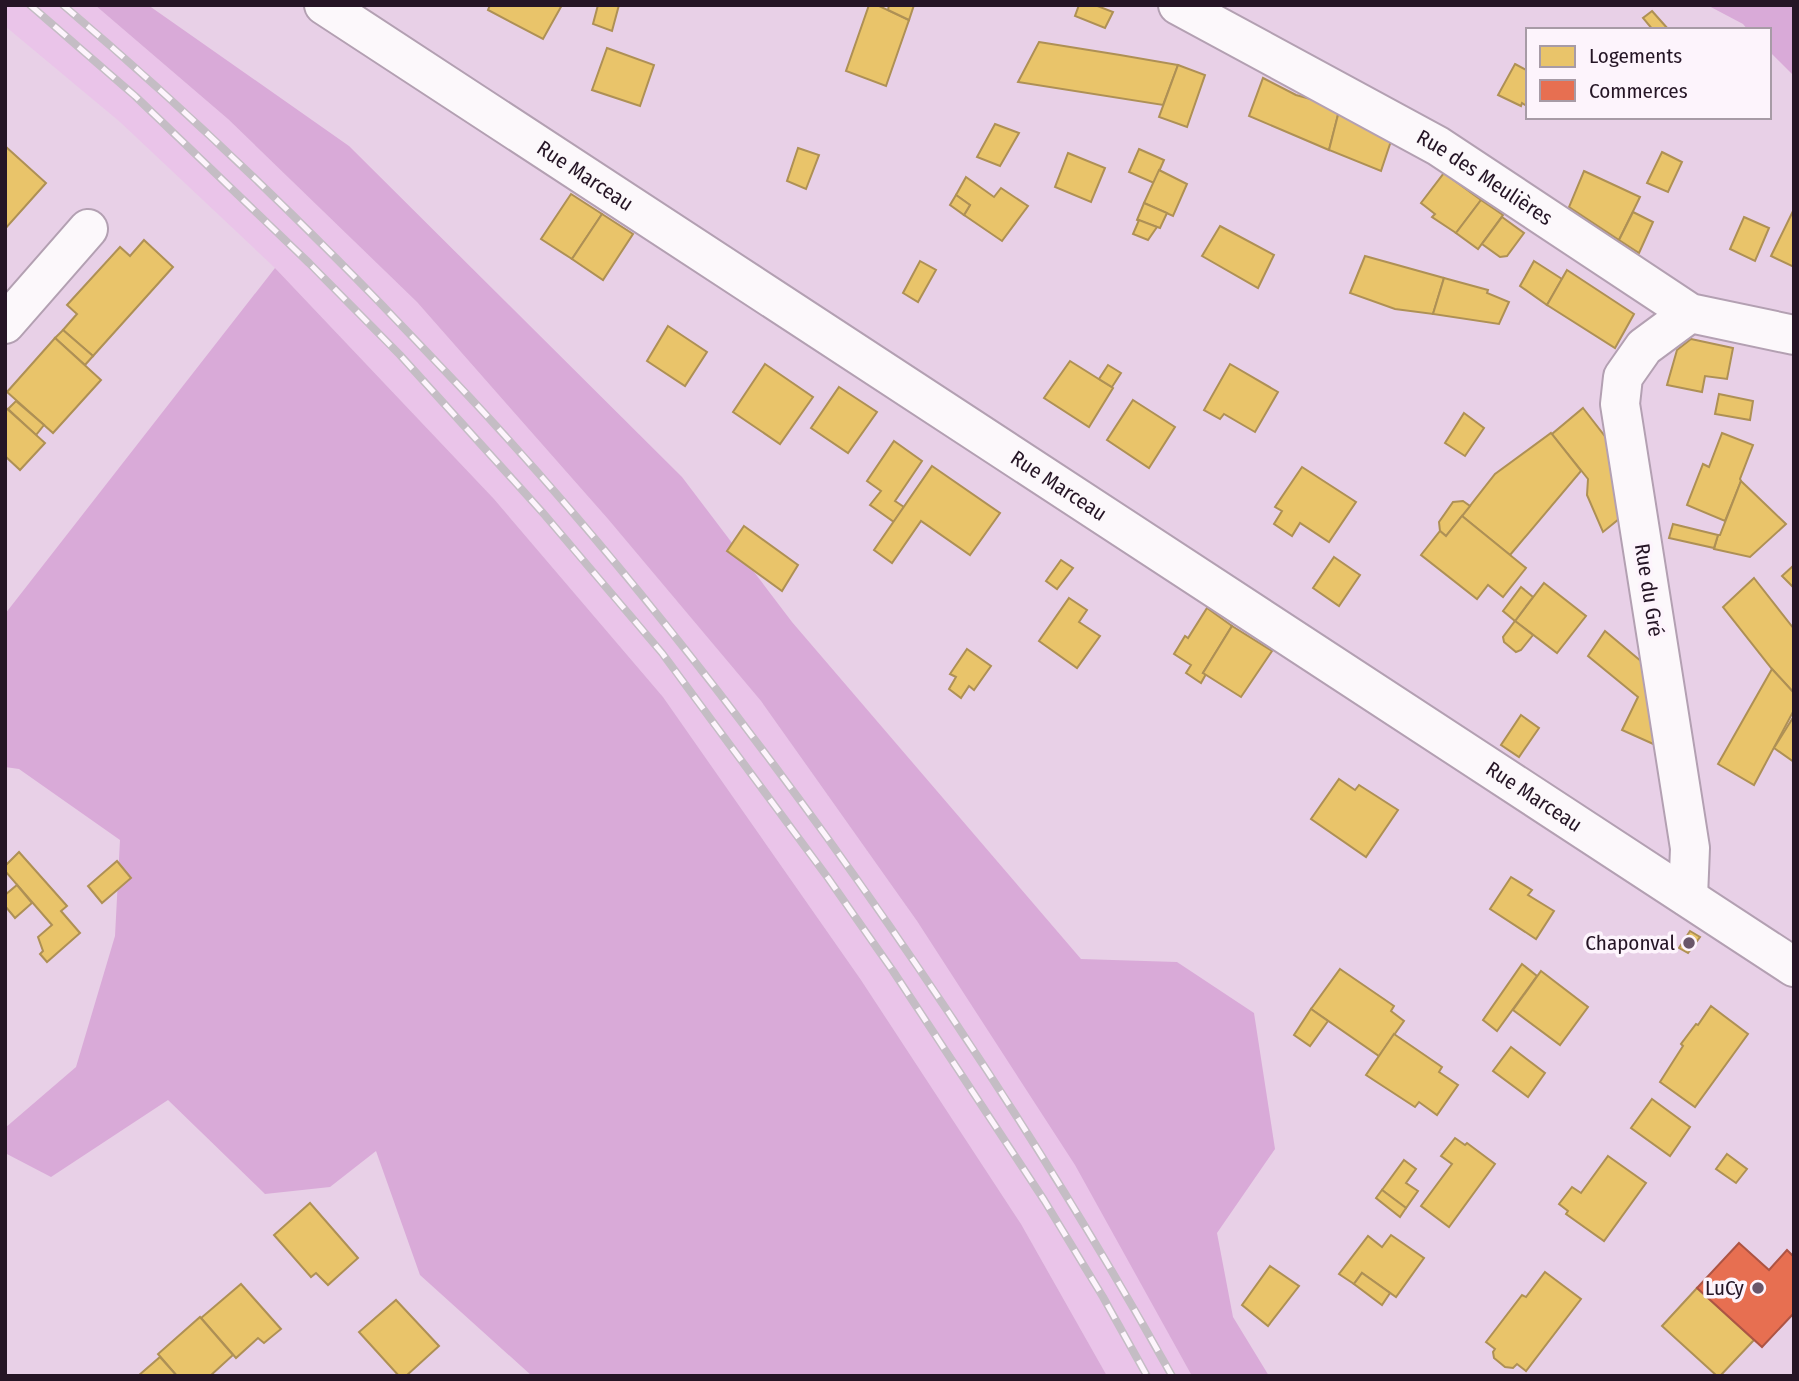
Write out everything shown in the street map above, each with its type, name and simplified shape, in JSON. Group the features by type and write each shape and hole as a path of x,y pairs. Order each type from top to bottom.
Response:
{"main road":[{"name":"Rue Marceau","path":"324,5 1794,967"},
{"name":"Rue des Meulières","path":"1178,5 1438,146 1690,313 1794,335"},
{"path":"5,324 88,229"},
{"name":"Rue du Gré","path":"1688,897 1690,848 1620,404 1623,377 1644,347 1690,313"}],"shaded area":[{"path":"5,5 95,5 228,119 417,302 608,519 761,701 917,921 1076,1165 1192,1376 1107,1376 1021,1224 861,980 663,697 494,499 275,268 120,122 5,26"},
{"path":"95,5 148,5 349,146 682,477 792,622 1081,959 1177,962 1254,1013 1275,1149 1217,1233 1233,1317 1269,1376 1192,1376 1075,1165 917,921 761,701 608,519 417,302 228,119"},
{"path":"1707,5 1794,5 1794,76 1771,53 1771,28 1746,28"},
{"path":"275,268 494,499 663,697 861,980 1021,1224 1107,1376 532,1376 420,1275 376,1151 330,1187 265,1194 168,1100 51,1177 5,1153 5,1128 76,1067 115,936 120,840 19,769 5,767 5,614"}],"building: Logements":[{"path":"490,5 562,5 543,39 488,10"},
{"path":"598,5 619,5 612,31 593,24"},
{"path":"869,5 877,5 909,20 886,86 846,71"},
{"path":"889,5 914,5 909,20 888,10"},
{"path":"1079,5 1095,5 1113,12 1105,28 1075,16"},
{"path":"1652,11 1667,28 1651,28 1643,18"},
{"path":"1039,42 1178,65 1163,105 1018,82"},
{"path":"607,48 654,65 640,106 592,90"},
{"path":"1515,64 1526,70 1526,106 1498,95"},
{"path":"1178,65 1205,75 1187,127 1159,117"},
{"path":"1263,78 1296,95 1340,107 1329,150 1249,116"},
{"path":"1340,107 1394,132 1381,171 1329,150"},
{"path":"995,124 1019,133 1000,166 977,157"},
{"path":"5,146 46,183 5,229"},
{"path":"798,148 819,155 806,189 787,181"},
{"path":"1139,149 1164,160 1154,183 1129,172"},
{"path":"1662,152 1682,162 1668,192 1647,183"},
{"path":"1068,153 1105,168 1091,202 1055,187"},
{"path":"1159,170 1187,184 1173,216 1144,203"},
{"path":"1584,171 1640,197 1619,240 1569,207"},
{"path":"1444,173 1481,200 1456,233 1432,217 1435,214 1421,203"},
{"path":"966,177 994,197 1001,188 1028,206 1002,241 964,215 970,205 956,195"},
{"path":"571,194 602,214 572,259 541,239"},
{"path":"956,195 970,205 964,215 950,205"},
{"path":"1481,200 1503,215 1478,249 1456,233"},
{"path":"1144,203 1167,213 1160,228 1137,220"},
{"path":"1794,209 1794,267 1771,256"},
{"path":"1633,212 1653,222 1639,253 1619,240"},
{"path":"602,214 633,234 603,280 572,259"},
{"path":"1502,217 1524,233 1507,256 1500,257 1482,244"},
{"path":"1744,217 1769,228 1755,261 1730,249"},
{"path":"1139,220 1157,227 1148,240 1133,234"},
{"path":"1220,226 1274,255 1258,288 1202,256"},
{"path":"144,240 173,267 93,356 63,330 77,314 67,305 120,247 130,256"},
{"path":"1365,256 1444,278 1433,314 1395,309 1350,293"},
{"path":"920,261 936,270 918,302 903,293"},
{"path":"1534,261 1562,279 1547,305 1520,286"},
{"path":"1567,270 1634,314 1615,348 1547,305"},
{"path":"1444,278 1488,290 1487,293 1509,302 1499,324 1433,314"},
{"path":"668,326 707,352 685,386 647,361"},
{"path":"63,330 93,356 85,365 55,338"},
{"path":"55,338 101,380 53,433 7,392"},
{"path":"1691,339 1733,348 1727,379 1705,376 1702,392 1667,385 1677,350"},
{"path":"1070,361 1113,388 1089,427 1044,398"},
{"path":"765,364 813,397 780,444 733,412"},
{"path":"1230,364 1278,392 1255,432 1224,414 1220,419 1204,410"},
{"path":"1108,365 1121,373 1112,387 1099,379"},
{"path":"839,387 877,412 848,453 811,428"},
{"path":"1719,394 1753,401 1750,420 1715,414"},
{"path":"1133,400 1175,427 1149,468 1107,440"},
{"path":"16,401 44,425 36,435 8,409"},
{"path":"5,407 45,443 20,470 5,456"},
{"path":"1583,408 1614,448 1625,514 1603,532 1587,495 1588,479 1552,434"},
{"path":"1464,413 1484,428 1465,456 1445,443"},
{"path":"1551,433 1581,471 1510,555 1462,516 1495,474"},
{"path":"1722,433 1753,445 1725,521 1687,505 1703,464 1709,467"},
{"path":"894,441 922,461 895,501 904,507 894,522 870,505 881,491 867,481"},
{"path":"932,466 1000,513 970,555 921,521 892,563 874,550"},
{"path":"1302,467 1356,502 1329,542 1300,523 1292,536 1274,524 1282,511 1275,507"},
{"path":"1741,481 1786,524 1750,557 1714,549"},
{"path":"1463,501 1470,506 1446,536 1440,531 1439,522 1453,502"},
{"path":"1462,516 1526,568 1503,597 1488,585 1477,599 1421,555 1440,531 1446,536"},
{"path":"1673,524 1718,535 1714,548 1669,538"},
{"path":"744,526 798,565 782,591 727,551"},
{"path":"1334,557 1360,575 1339,606 1313,588"},
{"path":"1061,560 1073,568 1057,589 1046,581"},
{"path":"1794,565 1794,588 1782,576"},
{"path":"1754,578 1794,629 1794,693 1723,607"},
{"path":"1544,583 1586,616 1557,653 1515,621"},
{"path":"1521,587 1533,597 1515,621 1503,611"},
{"path":"1069,598 1087,610 1079,622 1100,636 1077,668 1039,641"},
{"path":"1207,608 1232,626 1203,673 1206,674 1201,683 1186,673 1191,665 1174,654"},
{"path":"1515,621 1533,635 1521,650 1516,652 1504,642 1503,637"},
{"path":"1232,626 1272,651 1241,697 1203,673"},
{"path":"1605,631 1648,667 1660,747 1622,730 1638,697 1588,656"},
{"path":"967,649 991,666 974,690 969,686 961,698 949,689 956,677 950,674"},
{"path":"1772,669 1794,693 1794,710 1754,785 1718,764"},
{"path":"1521,715 1539,728 1519,757 1501,745"},
{"path":"1794,716 1794,762 1774,748"},
{"path":"1339,779 1355,790 1359,785 1398,810 1366,857 1311,819"},
{"path":"19,852 67,906 61,911 80,933 47,962 40,954 43,951 38,937 52,925 5,871 5,866"},
{"path":"117,861 131,878 102,903 88,886"},
{"path":"1511,877 1532,890 1528,895 1554,911 1536,939 1490,909"},
{"path":"17,885 32,903 15,918 5,906 5,895"},
{"name":"Chaponval","path":"1690,931 1700,937 1688,953 1679,948"},
{"path":"1522,964 1537,976 1497,1031 1483,1020"},
{"path":"1340,969 1394,1006 1391,1011 1404,1021 1379,1056 1311,1009"},
{"path":"1541,971 1588,1007 1560,1045 1513,1010"},
{"path":"1711,1006 1748,1034 1695,1107 1660,1082 1683,1046 1681,1044"},
{"path":"1311,1009 1328,1021 1310,1046 1294,1035"},
{"path":"1394,1034 1442,1067 1439,1072 1458,1085 1437,1115 1419,1102 1415,1107 1366,1075"},
{"path":"1511,1047 1545,1073 1528,1097 1493,1071"},
{"path":"1652,1099 1690,1127 1670,1156 1631,1128"},
{"path":"1455,1138 1465,1145 1467,1143 1495,1164 1449,1227 1421,1206 1452,1164 1441,1156"},
{"path":"1727,1154 1747,1169 1736,1183 1716,1169"},
{"path":"1608,1156 1646,1183 1604,1241 1566,1214 1568,1211 1559,1204 1572,1187 1581,1193"},
{"path":"1404,1160 1416,1169 1406,1183 1418,1191 1406,1208 1382,1190"},
{"path":"1382,1190 1406,1208 1400,1217 1376,1198"},
{"path":"310,1203 358,1258 328,1285 316,1273 311,1277 274,1235"},
{"path":"1391,1235 1424,1258 1396,1297 1362,1273 1354,1284 1339,1274 1368,1236 1382,1247"},
{"path":"1270,1266 1299,1286 1268,1326 1242,1305"},
{"path":"1545,1272 1581,1299 1526,1371 1517,1364 1513,1368 1505,1367 1494,1358 1495,1349 1486,1342 1522,1295 1526,1297"},
{"path":"1362,1273 1390,1293 1382,1305 1354,1284"},
{"path":"241,1284 281,1329 264,1343 258,1338 236,1358 201,1318"},
{"path":"1697,1288 1754,1340 1720,1376 1662,1326"},
{"path":"396,1300 439,1346 406,1376 399,1376 359,1332"},
{"path":"200,1317 233,1355 210,1376 177,1376 158,1354"},
{"path":"160,1357 177,1376 138,1376"}],"building: Commerces":[{"path":"1739,1243 1769,1270 1787,1250 1794,1257 1794,1313 1762,1347 1697,1288"}],"railway":[{"path":"30,5 135,96 309,263 400,355 543,513 662,653 893,971 1044,1200 1147,1376"},
{"path":"63,5 226,151 381,304 541,476 668,627 826,836 918,967 1050,1169 1172,1376"}],"place":[{"name":"Chaponval","path":"1689,943"},
{"name":"LuCy","path":"1758,1288"}]}
